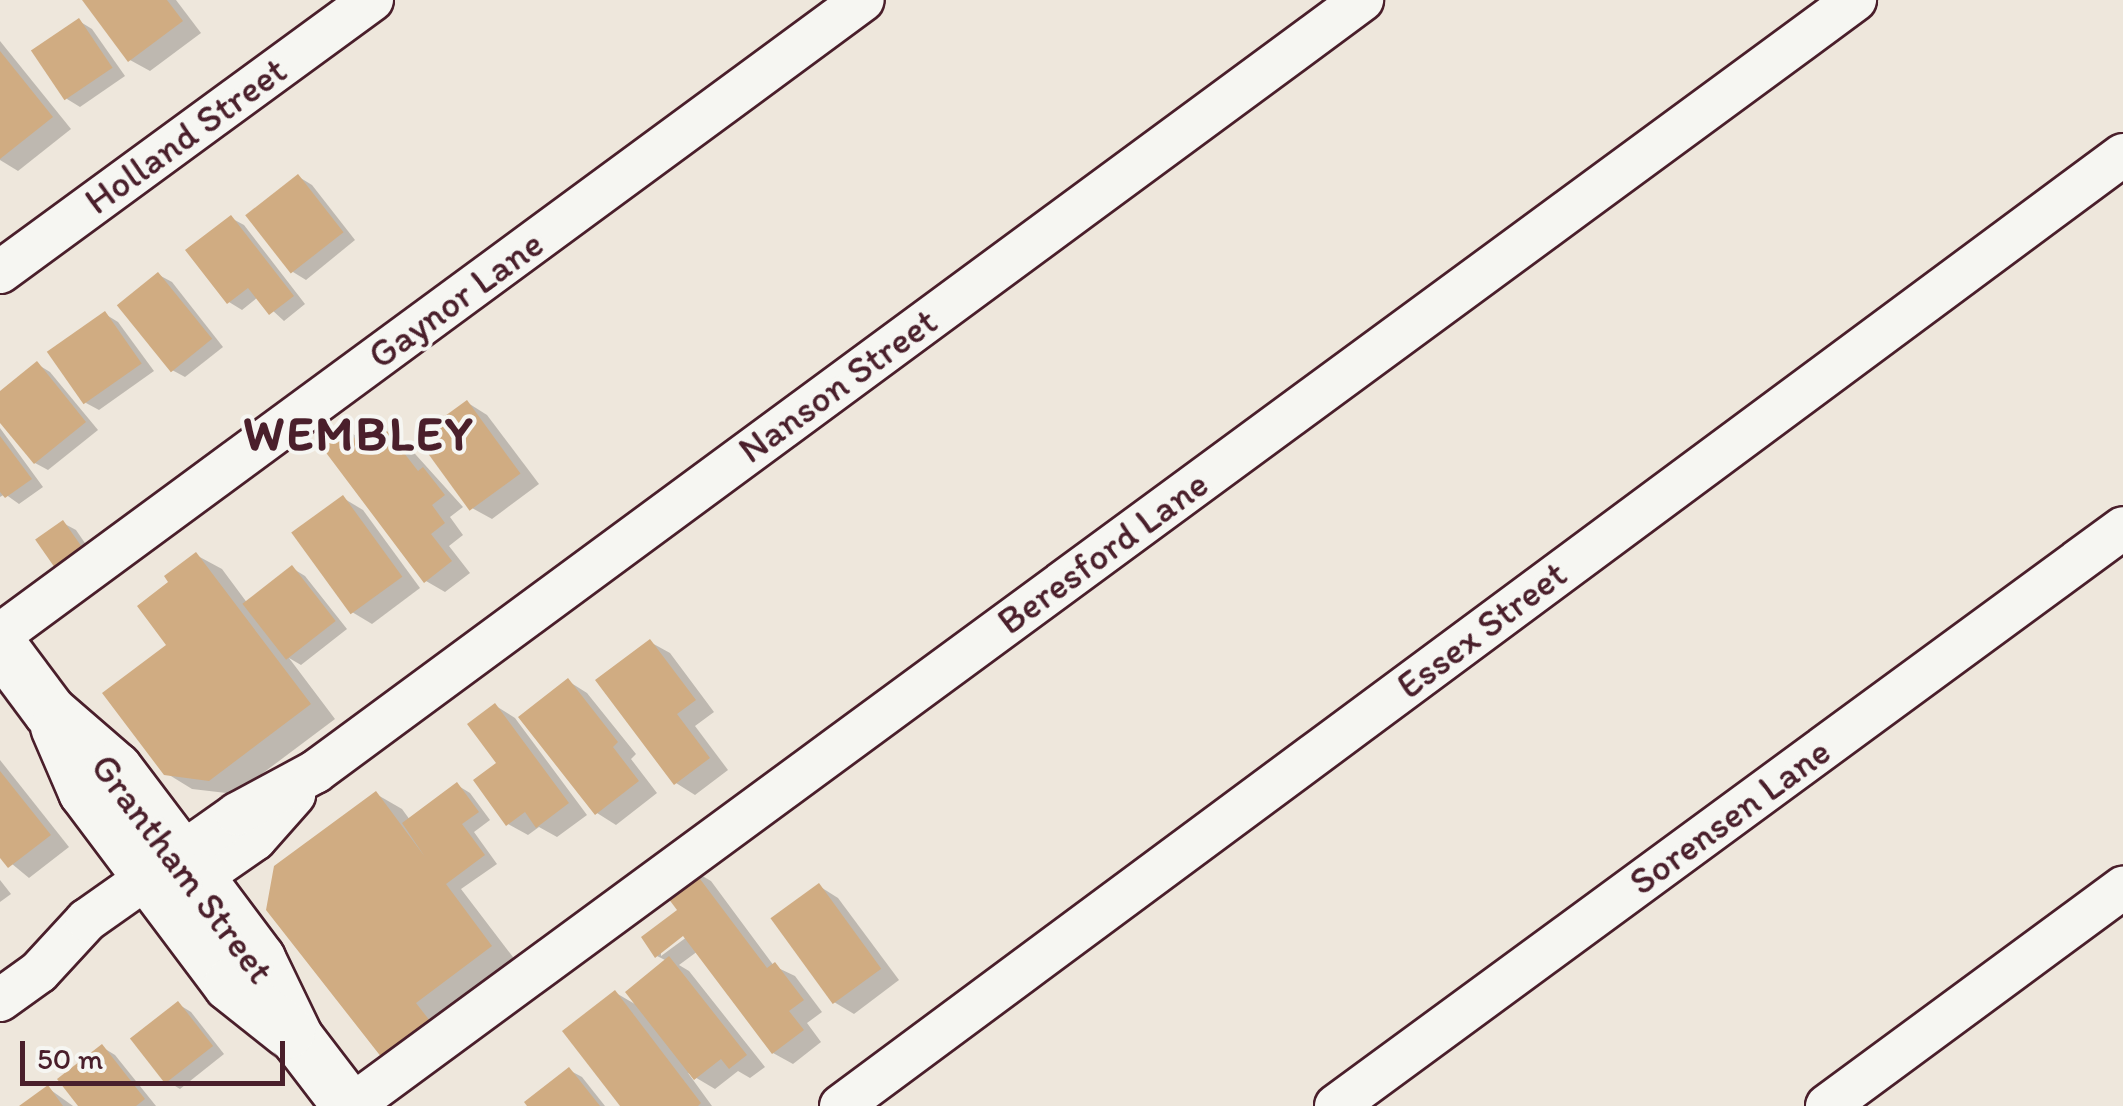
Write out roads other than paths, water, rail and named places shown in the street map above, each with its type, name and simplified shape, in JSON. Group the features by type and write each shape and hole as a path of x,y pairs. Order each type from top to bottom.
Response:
{"main road":[{"name":"Grantham Street","path":"0,645 50,712 116,769 174,878 260,959 297,1038 350,1106"}],"street":[{"name":"Holland Street","path":"0,272 372,0"},
{"name":"Gaynor Lane","path":"0,635 863,0"},
{"name":"Nanson Street","path":"0,1000 39,972 104,942 237,814 314,772 1362,0"},
{"name":"Beresford Lane","path":"350,1106 1855,0"},
{"name":"Essex Street","path":"841,1106 2123,154"},
{"name":"Sorensen Lane","path":"1336,1106 2123,528"},
{"path":"1826,1106 2123,888"}],"district":[{"name":"WEMBLEY","path":"359,434"}]}
